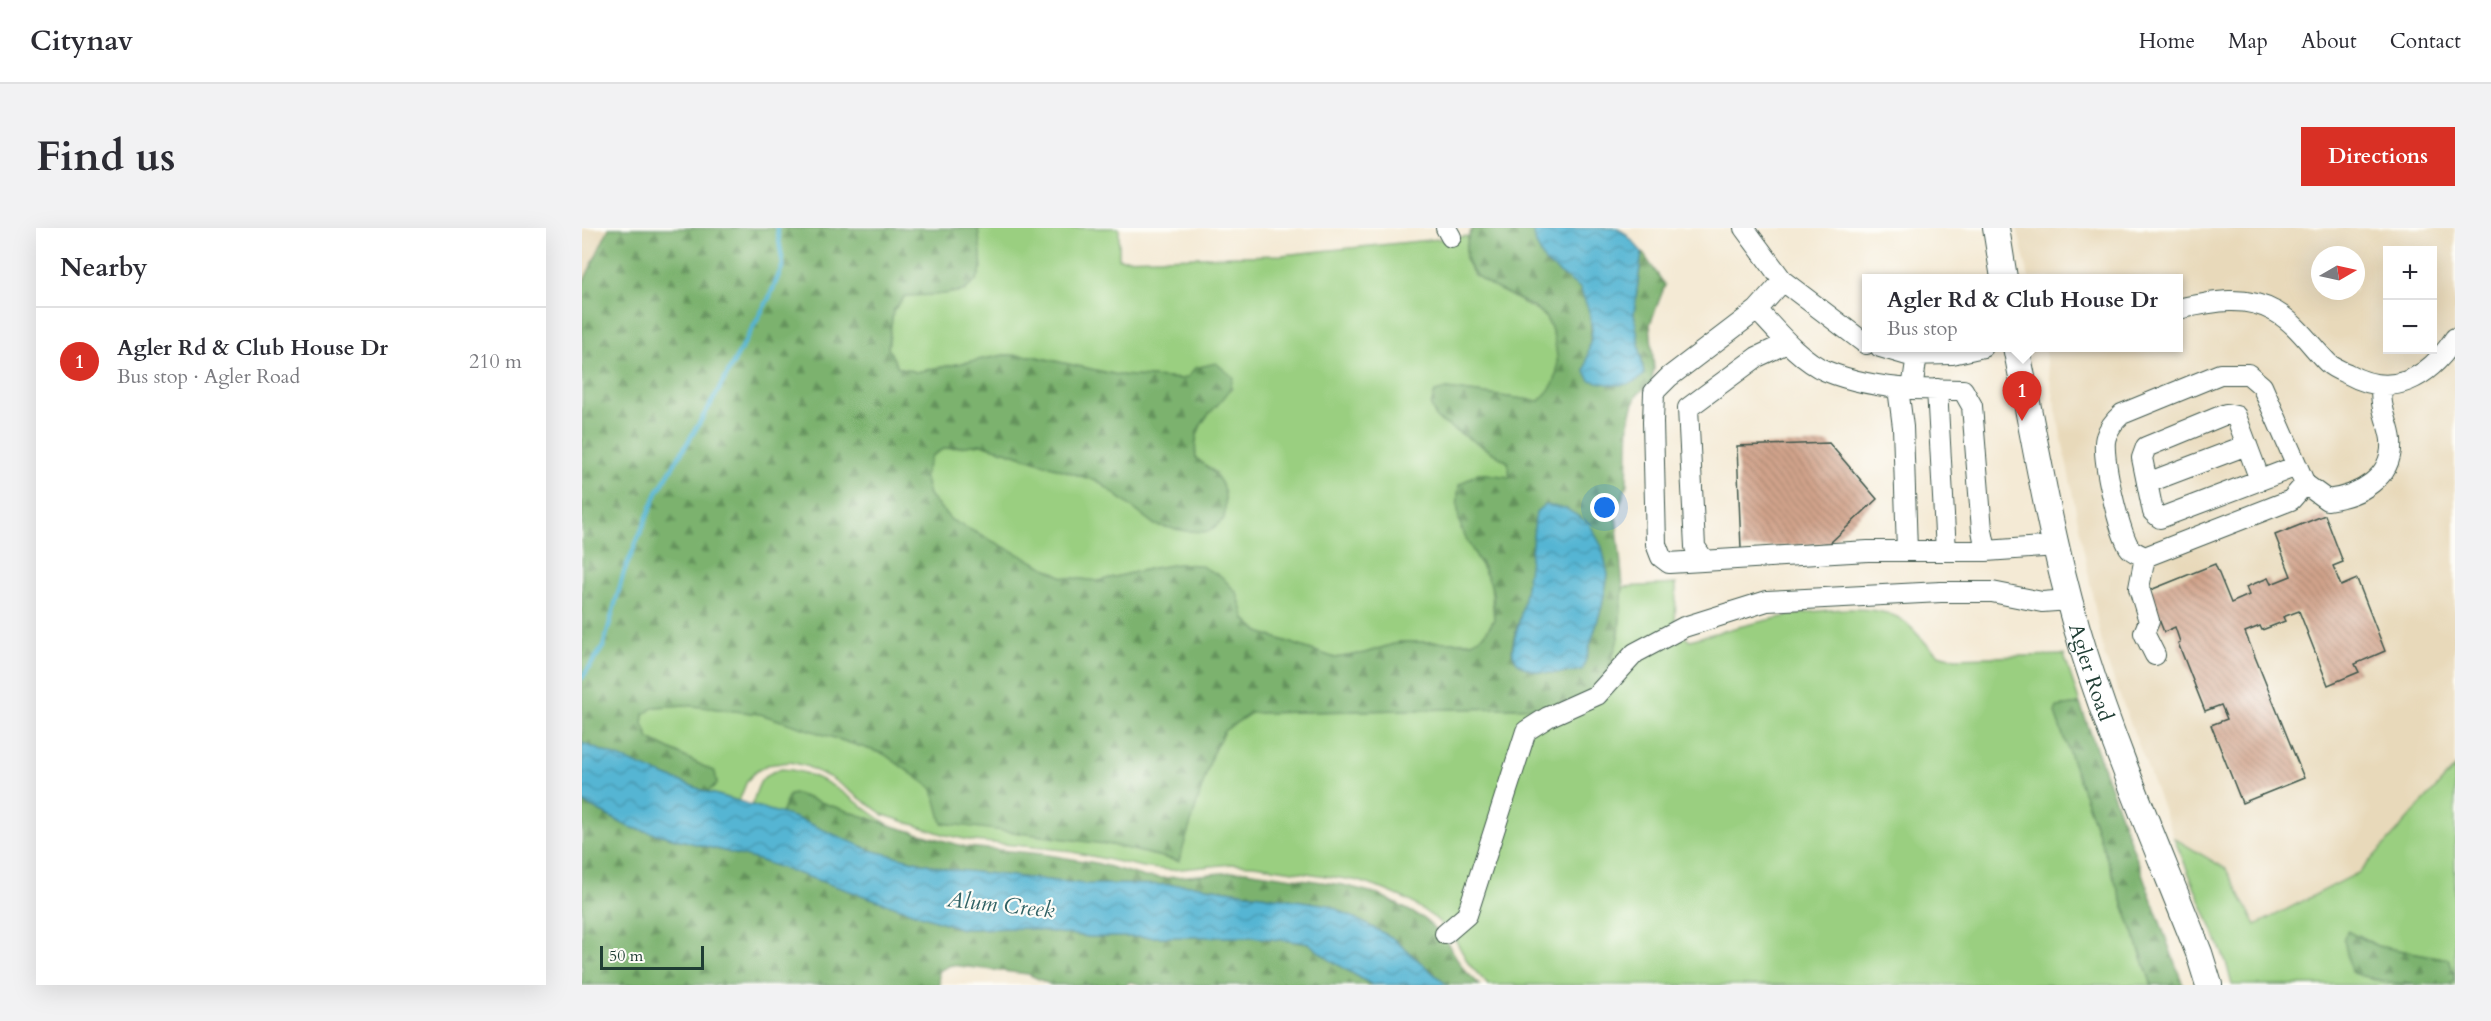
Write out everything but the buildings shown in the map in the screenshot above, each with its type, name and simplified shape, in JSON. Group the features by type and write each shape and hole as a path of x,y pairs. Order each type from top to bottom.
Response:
{"main road":[{"path":"1996,228 2003,274"},
{"name":"Agler Road","path":"2017,352 2057,546 2084,652 2109,729 2209,985"}],"street":[{"path":"1744,228 1783,280 1862,341"},
{"path":"1783,280 1757,310 1669,377 1654,392 1656,544 1661,557 1669,563 1868,551 1986,551 2057,546"},
{"path":"2183,308 2236,299 2267,308 2276,312 2300,331 2330,364 2365,383 2381,385 2398,384 2420,376 2443,357 2455,338"},
{"path":"1757,310 1787,343 1824,370 1883,387 1963,390 1972,406 1982,530 1986,551"},
{"path":"1704,560 1695,547 1688,408 1757,357 1787,343"},
{"path":"1895,352 1907,355 1962,352"},
{"path":"1907,551 1903,428 1905,389 1917,355"},
{"path":"2305,484 2291,500 2145,557 2131,550 2122,533 2104,452 2106,437 2113,422 2122,414 2220,374 2248,374 2262,386 2305,484 2327,500 2354,494 2377,481 2391,453 2391,438 2382,407 2381,385"},
{"path":"1937,389 1946,551"},
{"path":"2260,480 2236,416 2226,414 2146,447 2142,458 2152,512 2160,518 2297,466"},
{"path":"2147,483 2247,445"},
{"path":"2145,557 2139,588 2149,621 2144,633 2155,655"},
{"path":"1445,934 1467,915 1526,731 1548,717 1597,695 1635,654 1684,627 1767,601 1941,592 1992,592 2042,602 2070,600"}],"shaded area":[{"path":"582,228 609,228 582,285"},
{"path":"2017,228 2455,228 2455,767 2360,872 2256,925 2226,869 2174,838 2104,654 2045,352 2183,352 2183,274 2028,274"}],"green space":[{"path":"609,228 978,228 981,266 978,277 972,285 963,290 940,295 905,296 893,311 888,348 898,367 916,372 1004,355 1032,356 1118,375 1182,379 1188,377 1195,368 1216,363 1233,377 1225,397 1204,420 1199,430 1196,458 1218,477 1222,484 1225,498 1224,519 1208,532 1186,531 1155,525 1099,482 981,444 943,449 931,456 924,476 929,495 951,520 1063,577 1098,581 1178,564 1199,565 1221,576 1237,593 1245,619 1259,632 1335,658 1365,653 1400,642 1472,642 1484,635 1494,620 1492,586 1461,527 1458,515 1459,485 1478,473 1510,477 1508,462 1437,419 1431,406 1435,392 1446,389 1539,401 1554,381 1557,364 1554,336 1545,317 1537,309 1484,281 1474,273 1467,262 1466,249 1473,228 1533,228 1537,245 1544,257 1553,267 1580,287 1591,319 1585,372 1644,374 1634,313 1642,252 1665,285 1650,324 1654,369 1651,383 1636,396 1629,420 1627,484 1616,516 1623,587 1618,639 1607,675 1585,698 1558,707 1251,713 1224,731 1213,752 1179,861 1112,845 942,823 933,789 884,754 760,714 685,705 654,707 644,714 643,724 649,739 715,772 717,784 707,792 582,743 582,285","holes":["1608,575 1602,606 1583,669 1565,673 1541,672 1521,665 1514,659 1512,645 1523,608"]},
{"path":"978,228 1119,228 1119,259 1282,255 1468,236 1465,259 1474,275 1544,315 1555,333 1558,368 1553,387 1539,401 1446,389 1435,392 1431,406 1437,419 1508,462 1510,477 1478,473 1461,529 1491,584 1494,620 1484,635 1472,642 1400,642 1365,653 1335,658 1259,632 1245,619 1237,593 1153,568 1098,581 1063,577 951,520 929,495 924,476 931,456 943,449 981,444 1099,482 1155,525 1216,473 1196,458 1195,446 1204,419 1232,388 1195,368 1188,377 1182,379 1118,375 1033,356 1004,355 916,372 898,367 888,348 893,311 905,296 965,291 982,268"},
{"path":"1676,584 1675,632 1690,640 1795,615 1824,610 1852,609 1877,611 1897,617 1928,646 1945,656 1956,658 2064,655 2080,704 2057,707 2055,713 2152,985 1488,985 1469,964 1453,936 1436,919 1408,900 1359,881 1254,865 1232,864 1171,870 1148,868 1063,850 974,841 946,835 884,815 831,778 806,766 790,762 767,765 755,772 747,781 739,801 707,792 717,784 715,772 649,739 643,724 644,714 654,707 685,705 760,714 884,754 933,789 1112,845 1178,861 1213,752 1224,731 1251,713 1558,707 1618,639 1623,587"},
{"path":"2080,704 2183,985 2152,985 2055,713 2057,707"},
{"path":"2455,767 2455,977 2448,959 2377,946 2359,935 2369,979 2417,985 2232,985 2226,962 2174,838 2226,869 2256,925 2360,872"},
{"path":"781,769 811,775 825,782 889,825 796,794 789,795 781,814 752,805 760,782"},
{"path":"796,794 889,825 966,847 1042,854 1096,863 1145,877 1164,878 1245,871 1343,885 1378,894 1425,919 1445,939 1464,970 1480,985 1447,985 1391,937 1329,905 1193,885 1085,884 947,869 870,850 781,814 789,795"},
{"path":"582,802 629,827 755,859 962,929 1023,928 1089,937 1252,937 1308,943 1330,960 1372,985 1144,985 1130,982 1125,985 1051,985 1028,974 951,965 938,971 940,985 582,985"},
{"path":"2347,931 2377,946 2449,959 2455,977 2450,985 2413,984 2375,980 2351,972 2344,940"}],"water":[{"path":"1533,228 1617,228 1625,233 1642,252 1634,313 1644,375 1638,380 1618,385 1590,380 1585,372 1592,330 1589,311 1580,288 1545,262 1536,244"},
{"path":"1544,505 1565,508 1589,523 1602,547 1608,575 1602,606 1583,669 1566,673 1544,672 1524,667 1513,654 1513,642 1527,581 1536,512"},
{"name":"Alum Creek","path":"582,743 707,792 796,818 870,850 947,869 1085,884 1193,885 1329,905 1391,937 1447,985 1372,985 1330,960 1308,943 1252,937 1089,937 1023,928 962,929 755,859 629,827 582,802"}],"waterway":[{"path":"582,678 603,647 624,572 657,493 712,402 769,298 783,265 777,228"}],"place":[{"name":"Agler Rd & Club House Dr","path":"2022,421"}]}
